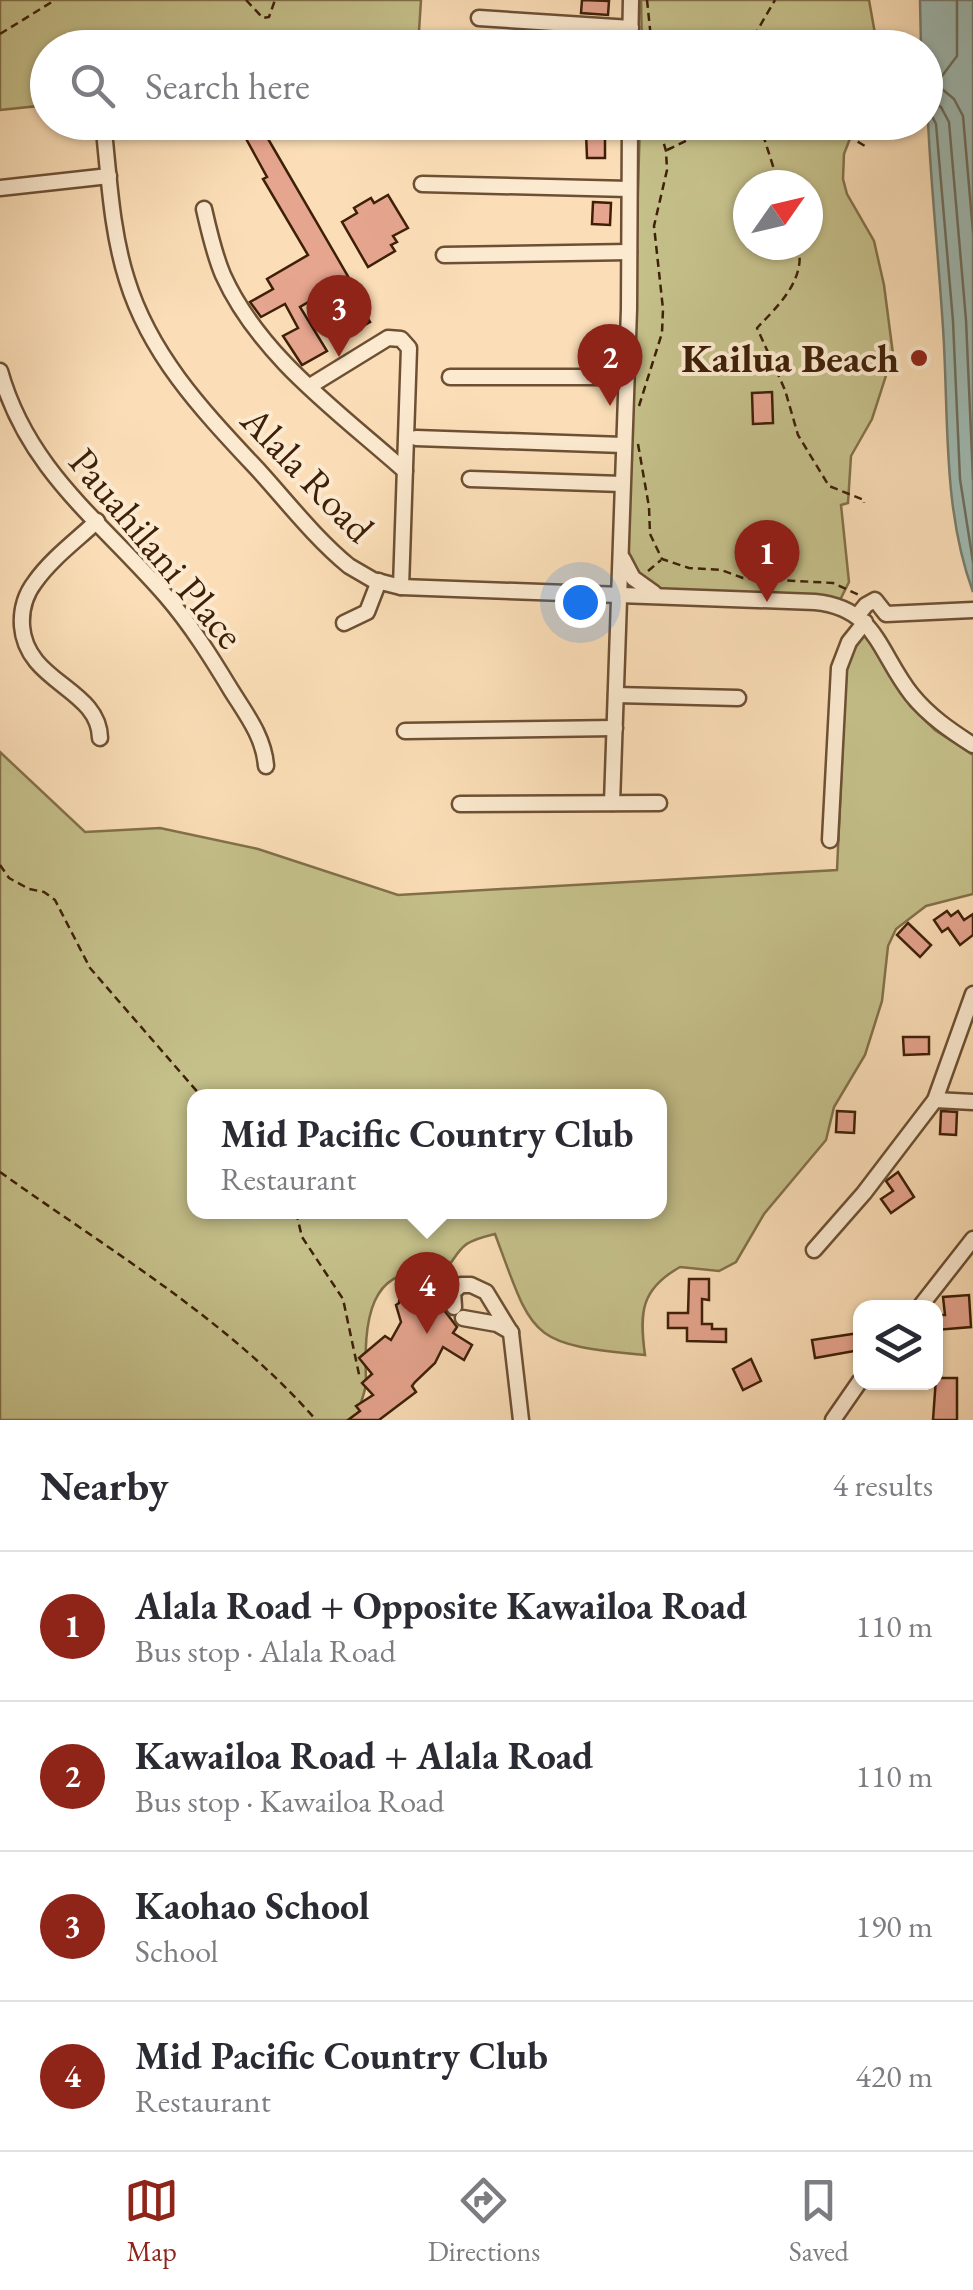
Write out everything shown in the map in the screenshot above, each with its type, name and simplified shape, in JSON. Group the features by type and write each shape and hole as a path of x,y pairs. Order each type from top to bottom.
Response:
{"street":[{"path":"479,18 630,28 631,0"},
{"name":"Alala Road","path":"105,140 114,226 127,281 144,322 175,376 335,554 360,574 400,586 814,602 837,606 861,619"},
{"path":"612,803 630,140"},
{"path":"0,188 109,176"},
{"path":"422,184 630,189"},
{"path":"204,209 212,247 232,294 263,338 405,471"},
{"path":"444,255 629,252"},
{"path":"310,386 388,338 405,341 410,355 400,586"},
{"name":"Pauahilani Place","path":"0,371 9,402 31,446 192,627 256,729 266,766"},
{"path":"450,376 626,377"},
{"path":"416,438 623,445"},
{"path":"470,479 622,484"},
{"path":"97,522 36,579 22,616 24,638 32,658 90,709 99,725 100,738"},
{"path":"621,549 636,581 665,596"},
{"path":"344,624 367,612 379,582"},
{"path":"830,840 839,668 868,603 875,600 886,614 973,610"},
{"path":"861,619 917,701 973,745"},
{"path":"616,695 738,698"},
{"path":"406,732 614,728"},
{"path":"460,804 659,803"},
{"path":"814,1250 864,1193 935,1100 973,994"},
{"path":"935,1100 973,1102"},
{"path":"926,1300 973,1239"},
{"path":"511,1333 497,1324 464,1315 453,1292 466,1284 483,1290 511,1333 522,1420"},
{"path":"464,1315 487,1313 490,1303"},
{"path":"834,1420 855,1390"}],"path":[{"path":"0,34 55,0"},
{"path":"246,0 263,18 269,17 274,0"},
{"path":"647,0 650,30"},
{"path":"757,30 774,0"},
{"path":"639,407 662,333 663,300 654,226 665,182 663,140"},
{"path":"666,150 687,140"},
{"path":"765,140 774,170"},
{"path":"856,140 866,146"},
{"path":"798,260 790,294 757,328 785,390 798,435 821,473 829,486 864,503"},
{"path":"637,435 650,534 662,559 743,578 833,583 868,603"},
{"path":"636,581 662,559"},
{"path":"0,864 9,878 54,900 90,968 195,1089"},
{"path":"0,1172 192,1309 292,1392 316,1420"},
{"path":"298,1219 302,1237 343,1300 360,1379"}],"shaded area":[{"path":"0,0 421,0 419,30 30,30 30,107 0,110"},
{"path":"641,0 869,0 874,30 642,30"},
{"path":"639,140 849,140 844,154 843,179 847,194 874,241 893,354 872,419 851,456 848,503 841,505 849,582 840,600 822,596 668,591 638,572 627,539"},
{"path":"864,634 910,706 935,730 973,755 973,894 926,906 896,929 888,946 882,1001 865,1055 834,1107 826,1140 764,1214 736,1262 719,1271 680,1267 657,1284 643,1314 645,1355 578,1346 556,1340 541,1330 518,1296 495,1234 467,1244 442,1275 417,1272 398,1277 384,1287 369,1319 366,1386 359,1420 0,1420 0,752 85,832 160,828 258,849 398,895 837,870 846,672 851,654"}],"water":[{"path":"920,0 973,0 973,592 951,495 929,140 943,140 943,30 921,30"}],"building":[{"path":"582,0 609,1 608,15 581,13"},
{"path":"247,140 269,140 349,278 346,280 370,322 354,331 329,290 300,307 327,351 302,365 283,336 298,328 285,304 261,317 250,302 273,289 267,279 308,255 263,179 267,177"},
{"path":"586,140 605,140 605,158 587,158"},
{"path":"388,195 408,228 393,236 397,242 391,245 395,251 368,267 342,222 357,213 354,208 371,198 374,203"},
{"path":"593,202 611,203 610,225 592,224"},
{"path":"772,392 773,423 753,424 752,393"},
{"path":"947,911 951,916 958,911 964,920 973,914 973,935 960,945 948,928 942,932 934,920"},
{"path":"908,923 931,945 920,957 897,935"},
{"path":"903,1037 929,1037 929,1054 904,1055"},
{"path":"837,1111 855,1112 854,1133 836,1132"},
{"path":"941,1111 957,1112 956,1135 940,1134"},
{"path":"898,1172 914,1197 891,1213 881,1199 893,1191 886,1181"},
{"path":"689,1279 709,1279 709,1300 702,1299 702,1324 726,1329 726,1342 687,1341 687,1328 668,1328 668,1313 688,1313"},
{"path":"401,1281 425,1285 425,1298 434,1313 444,1310 457,1327 453,1333 472,1345 464,1360 443,1347 435,1363 412,1386 416,1392 379,1420 348,1420 360,1411 356,1406 373,1395 362,1383 372,1374 359,1358 385,1336 391,1340 401,1322 396,1305"},
{"path":"969,1295 971,1327 943,1329 943,1297"},
{"path":"853,1334 853,1351 815,1358 812,1340"},
{"path":"751,1359 761,1381 743,1390 733,1369"},
{"path":"943,1378 957,1378 957,1420 933,1420 935,1390 943,1390"}],"place":[{"name":"Kaohao School","path":"339,357"},
{"name":"Kailua Beach","path":"919,358"},
{"name":"Kawailoa Road + Alala Road","path":"610,406"},
{"name":"Alala Road + Opposite Kawailoa Road","path":"767,602"},
{"name":"Mid Pacific Country Club","path":"427,1334"}]}
